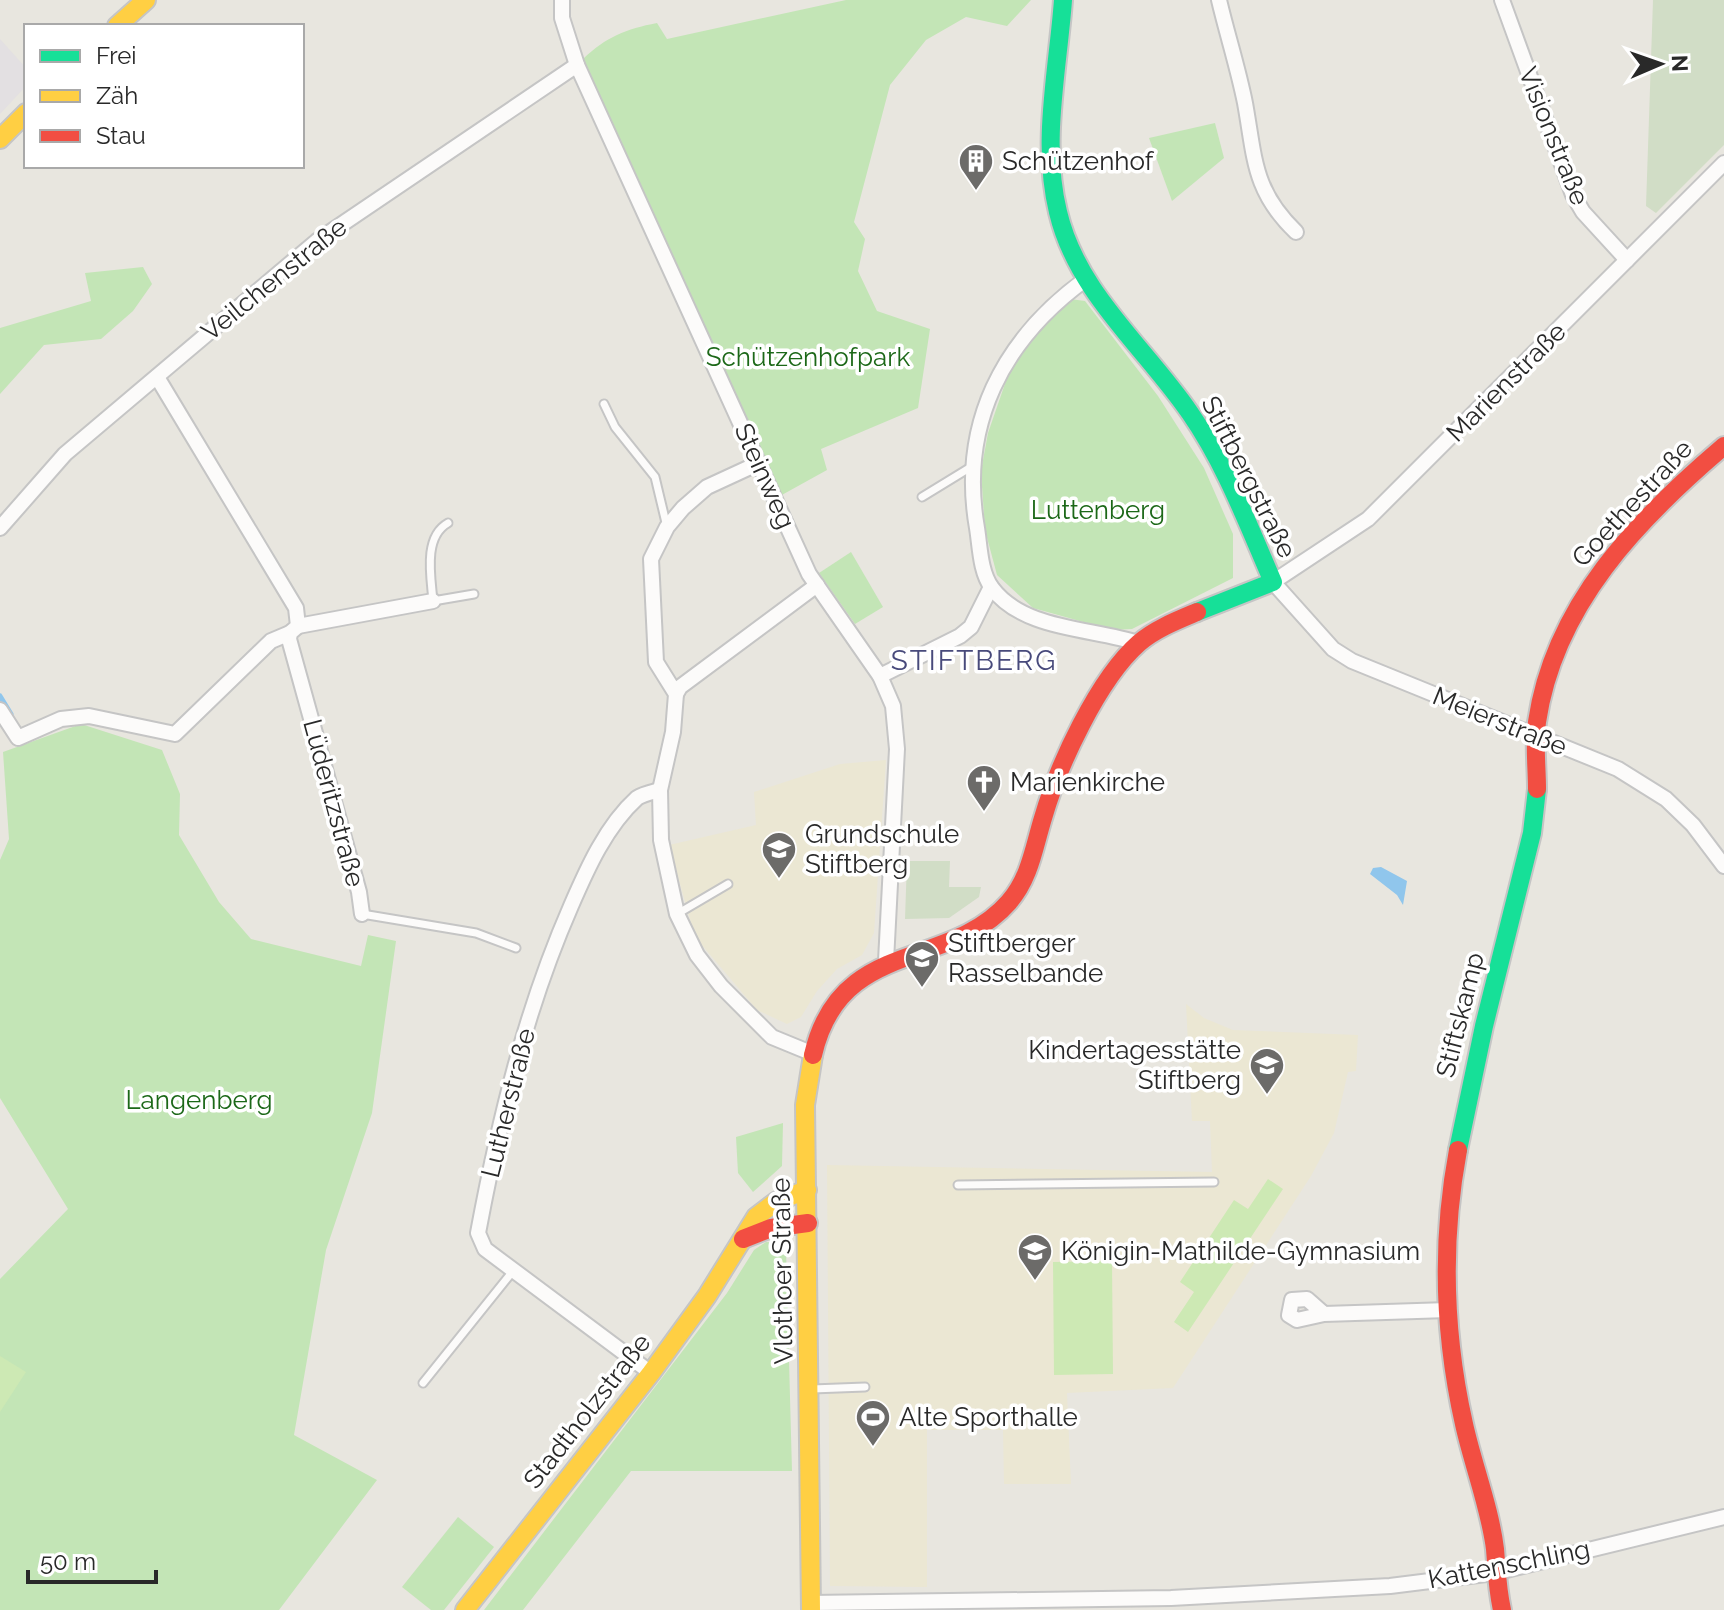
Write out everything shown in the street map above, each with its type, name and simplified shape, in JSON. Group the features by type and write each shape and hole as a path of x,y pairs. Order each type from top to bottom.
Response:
{"street":[{"path":"119,24 146,0"},
{"name":"Steinweg","path":"562,0 562,18 577,65 817,585 886,672 897,749 886,961"},
{"name":"Stiftbergstraße","path":"1063,0 1051,169 1060,221 1086,279 1193,416 1235,494 1273,582 1138,643"},
{"path":"1219,0 1244,101 1255,170 1265,196 1296,232"},
{"name":"Visionstraße","path":"1502,0 1573,195 1583,212 1627,260"},
{"name":"Veilchenstraße","path":"0,528 65,454 328,232 577,65"},
{"path":"0,139 24,115"},
{"name":"Marienstraße","path":"1273,582 1368,519 1724,163"},
{"path":"886,961 964,936 983,926 1013,898 1024,880 1046,809 1067,758 1108,686 1138,643 1065,627 1022,612 991,587 985,572 976,520 971,467 984,413 1001,368 1035,324 1086,279"},
{"name":"Lüderitzstraße","path":"157,377 296,608 294,629 362,914"},
{"name":"Goethestraße","path":"1536,735 1564,630 1579,602 1610,558 1724,446"},
{"path":"676,694 656,662 650,568 667,527 707,487 759,463"},
{"name":"Meierstraße","path":"1273,582 1333,649 1352,661 1618,769 1656,792 1693,825 1724,866"},
{"path":"811,1053 772,1037 748,1015 697,955 677,914 661,840 660,790 673,732 676,694 680,687 817,585"},
{"path":"886,672 971,627 991,587"},
{"path":"0,710 18,738 61,719 89,716 175,734 271,641 294,629 433,601"},
{"name":"Stiftskamp","path":"1502,1610 1494,1573 1495,1550 1451,1355 1448,1310 1450,1243 1462,1114 1532,830 1540,764 1536,735"},
{"name":"Lutherstraße","path":"651,1373 485,1249 478,1233 498,1124 548,961 584,877 608,834 639,796 660,790"},
{"name":"Vlothoer Straße","path":"811,1606 805,1105 811,1053 829,1012 843,993 861,976 886,961"},
{"name":"Stadtholzstraße","path":"465,1610 651,1373 756,1217 777,1201 807,1190"},
{"path":"743,1239 771,1228 808,1223"},
{"path":"1324,1314 1448,1310"},
{"name":"Kattenschling","path":"811,1606 1199,1604 1390,1586 1494,1573 1724,1517"}],"lane":[{"path":"604,404 615,427 655,477 667,527"},
{"path":"922,497 971,467"},
{"path":"448,523 440,527 433,541 430,570 433,601 474,594"},
{"path":"677,914 728,884"},
{"name":"Lüderitzstraße","path":"362,914 476,933 516,948"},
{"path":"958,1185 1214,1182"},
{"path":"423,1383 514,1270"},
{"path":"810,1389 865,1387"}],"shaded area":[{"path":"0,39 24,66 24,88 0,114"},
{"name":"Grundschule Stiftberg","path":"886,760 874,933 862,955 837,969 817,991 801,1017 787,1024 757,1010 695,937 669,845 756,825 754,792 840,764"},
{"name":"Königin-Mathilde-Gymnasium","path":"1186,1004 1204,1018 1233,1030 1358,1035 1356,1071 1348,1072 1334,1133 1311,1176 1173,1388 1067,1393 1071,1484 1004,1484 1003,1430 927,1430 927,1587 830,1586 827,1165 1212,1172 1210,1121 1192,1121"}],"green space":[{"name":"Schützenhofpark","path":"846,0 1031,0 1007,26 966,17 926,40 890,85 854,222 865,239 858,271 877,311 930,329 918,408 821,449 827,470 780,496 583,59 608,40 646,25 657,23 667,39"},
{"path":"1653,0 1724,0 1724,145 1656,213 1646,206"},
{"path":"1215,123 1224,158 1172,201 1149,138"},
{"path":"143,267 152,284 133,311 101,339 44,345 0,394 0,328 91,301 85,273"},
{"name":"Luttenberg","path":"1070,299 1085,301 1158,396 1204,468 1233,534 1233,578 1132,629 1112,630 1033,608 997,575 985,530 981,471 988,433 1008,375 1028,342"},
{"path":"851,552 883,607 855,624 819,573"},
{"name":"Langenberg","path":"81,724 162,750 180,794 179,835 219,902 251,939 361,966 368,935 396,941 372,1113 326,1250 294,1435 377,1480 279,1610 0,1610 0,1279 68,1209 0,1098 0,860 9,839 3,752"},
{"path":"907,861 950,861 949,887 981,887 979,897 949,918 905,919"},
{"path":"783,1123 782,1166 753,1192 738,1173 736,1137"},
{"path":"1268,1179 1283,1189 1188,1332 1174,1322 1194,1292 1180,1282 1234,1200 1248,1209"},
{"path":"766,1242 782,1243 786,1249 792,1471 631,1471 523,1610 484,1610 727,1293 754,1250"},
{"path":"1112,1261 1113,1374 1054,1375 1053,1262"},
{"path":"0,1356 26,1372 0,1412"},
{"path":"458,1517 494,1547 444,1610 431,1610 402,1587"}],"water":[{"path":"1381,867 1407,881 1403,905 1397,895 1370,874 1373,868"}],"waterway":[{"path":"0,696 11,714"}],"traffic: fast":[{"path":"1063,0 1052,106 1051,159 1058,212 1067,241 1096,294 1203,433 1236,496 1273,582 1197,612"},
{"path":"1458,1150 1484,1026 1532,833 1537,789"}],"traffic: slow":[{"path":"119,24 146,0"},
{"path":"0,139 24,115"},
{"path":"811,1610 805,1105 813,1055"},
{"path":"465,1610 651,1373 707,1296 756,1217 777,1201 807,1190"}],"traffic: jam":[{"path":"1537,789 1536,730 1546,680 1561,640 1581,603 1605,568 1661,503 1724,446"},
{"path":"813,1055 827,1017 847,991 871,973 984,924 1009,902 1027,873 1050,797 1069,749 1109,678 1145,638 1197,612"},
{"path":"1458,1150 1447,1253 1452,1356 1464,1424 1493,1534 1502,1610"},
{"path":"743,1239 771,1228 808,1223"}],"place":[{"name":"Schützenhof","path":"976,192"},
{"name":"Marienkirche","path":"984,813"},
{"name":"Grundschule Stiftberg","path":"779,880"},
{"name":"Stiftberger Rasselbande","path":"922,989"},
{"name":"Kindertagesstätte Stiftberg","path":"1267,1096"},
{"name":"Königin-Mathilde-Gymnasium","path":"1035,1282"},
{"name":"Alte Sporthalle","path":"873,1448"}],"district":[{"name":"STIFTBERG","path":"974,660"}]}
